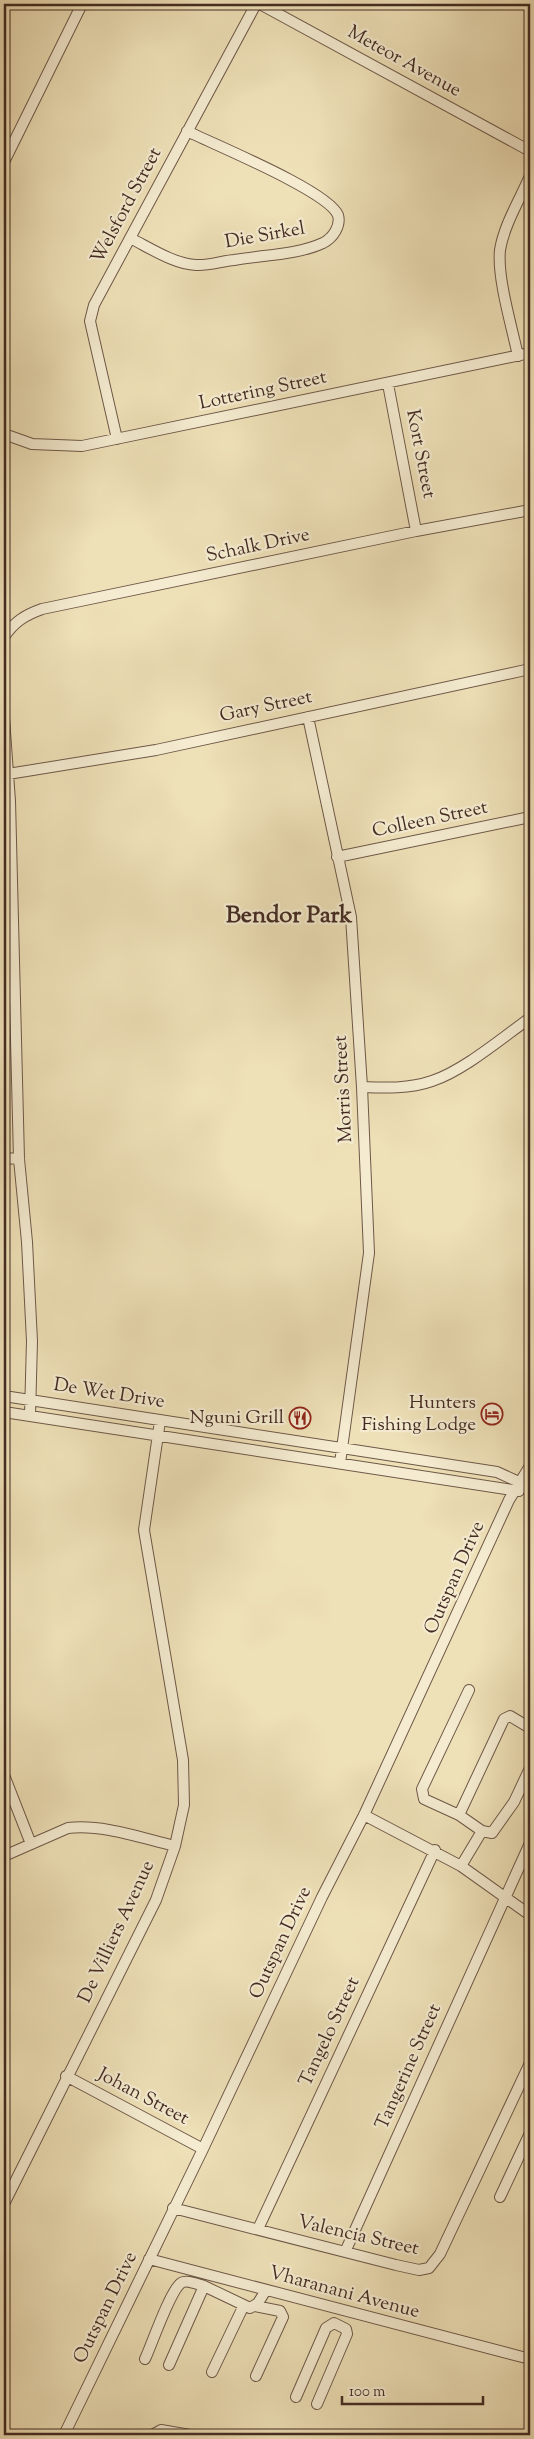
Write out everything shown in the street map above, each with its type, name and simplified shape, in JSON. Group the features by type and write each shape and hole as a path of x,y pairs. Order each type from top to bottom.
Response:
{"street":[{"path":"4,162 82,4"},
{"name":"Welsford Street","path":"117,439 90,321 101,290 256,4"},
{"name":"Meteor Avenue","path":"260,4 530,151"},
{"name":"Die Sirkel","path":"130,238 161,254 198,265 298,250 324,242 336,231 339,223 338,216 327,201 303,187 187,131"},
{"path":"518,356 501,269 500,250 505,233 530,176"},
{"name":"Lottering Street","path":"4,434 23,442 46,446 82,446 530,353"},
{"name":"Kort Street","path":"388,384 416,531"},
{"name":"Schalk Drive","path":"4,637 10,628 23,616 42,609 416,531 530,510"},
{"name":"Gary Street","path":"8,774 156,750 530,669"},
{"name":"Morris Street","path":"308,717 351,917 362,1087 369,1254 340,1463"},
{"path":"4,718 8,774 19,1159 28,1254 32,1341 30,1415"},
{"name":"Colleen Street","path":"337,857 530,817"},
{"path":"362,1087 414,1086 432,1081 451,1073 530,1018"},
{"path":"4,1158 19,1159"},
{"name":"De Wet Drive","path":"4,1396 497,1472 517,1486 530,1492"},
{"name":"De Wet Drive","path":"4,1412 340,1463 517,1486"},
{"name":"De Villiers Avenue","path":"4,2204 66,2076 152,1907 174,1846 184,1805 184,1772 144,1530 160,1420"},
{"name":"Outspan Drive","path":"64,2435 203,2149 322,1897 364,1815 517,1486 530,1466"},
{"path":"469,1690 422,1789 425,1801 459,1815 489,1834 495,1830 514,1802 530,1768"},
{"path":"459,1815 504,1719 510,1716 530,1728"},
{"path":"4,1775 31,1844"},
{"path":"364,1815 435,1850 530,1915"},
{"path":"4,1856 68,1828 82,1827 102,1829 174,1846"},
{"path":"461,1866 482,1831"},
{"name":"Tangerine Street","path":"344,2252 530,1843"},
{"name":"Tangelo Street","path":"258,2229 435,1850"},
{"path":"530,1888 530,1896"},
{"name":"Valencia Street","path":"173,2208 418,2270 429,2268 436,2262 530,2063"},
{"name":"Johan Street","path":"66,2076 203,2149"},
{"path":"500,2197 530,2133"},
{"name":"Vharanani Avenue","path":"149,2260 530,2359"},
{"path":"145,2359 171,2298 181,2283 185,2282 204,2286 244,2305 280,2311 283,2317 256,2376"},
{"path":"169,2365 204,2286"},
{"path":"255,2306 266,2290"},
{"path":"212,2372 244,2305"},
{"path":"343,2326 347,2312"},
{"path":"296,2397 326,2328 332,2323 343,2326 347,2330 347,2334 317,2404"},
{"path":"157,2432 190,2435"}],"place":[{"name":"Hunters Fishing Lodge","path":"492,1414"},
{"name":"Nguni Grill","path":"300,1418"}],"district":[{"name":"Bendor Park","path":"289,916"}]}
